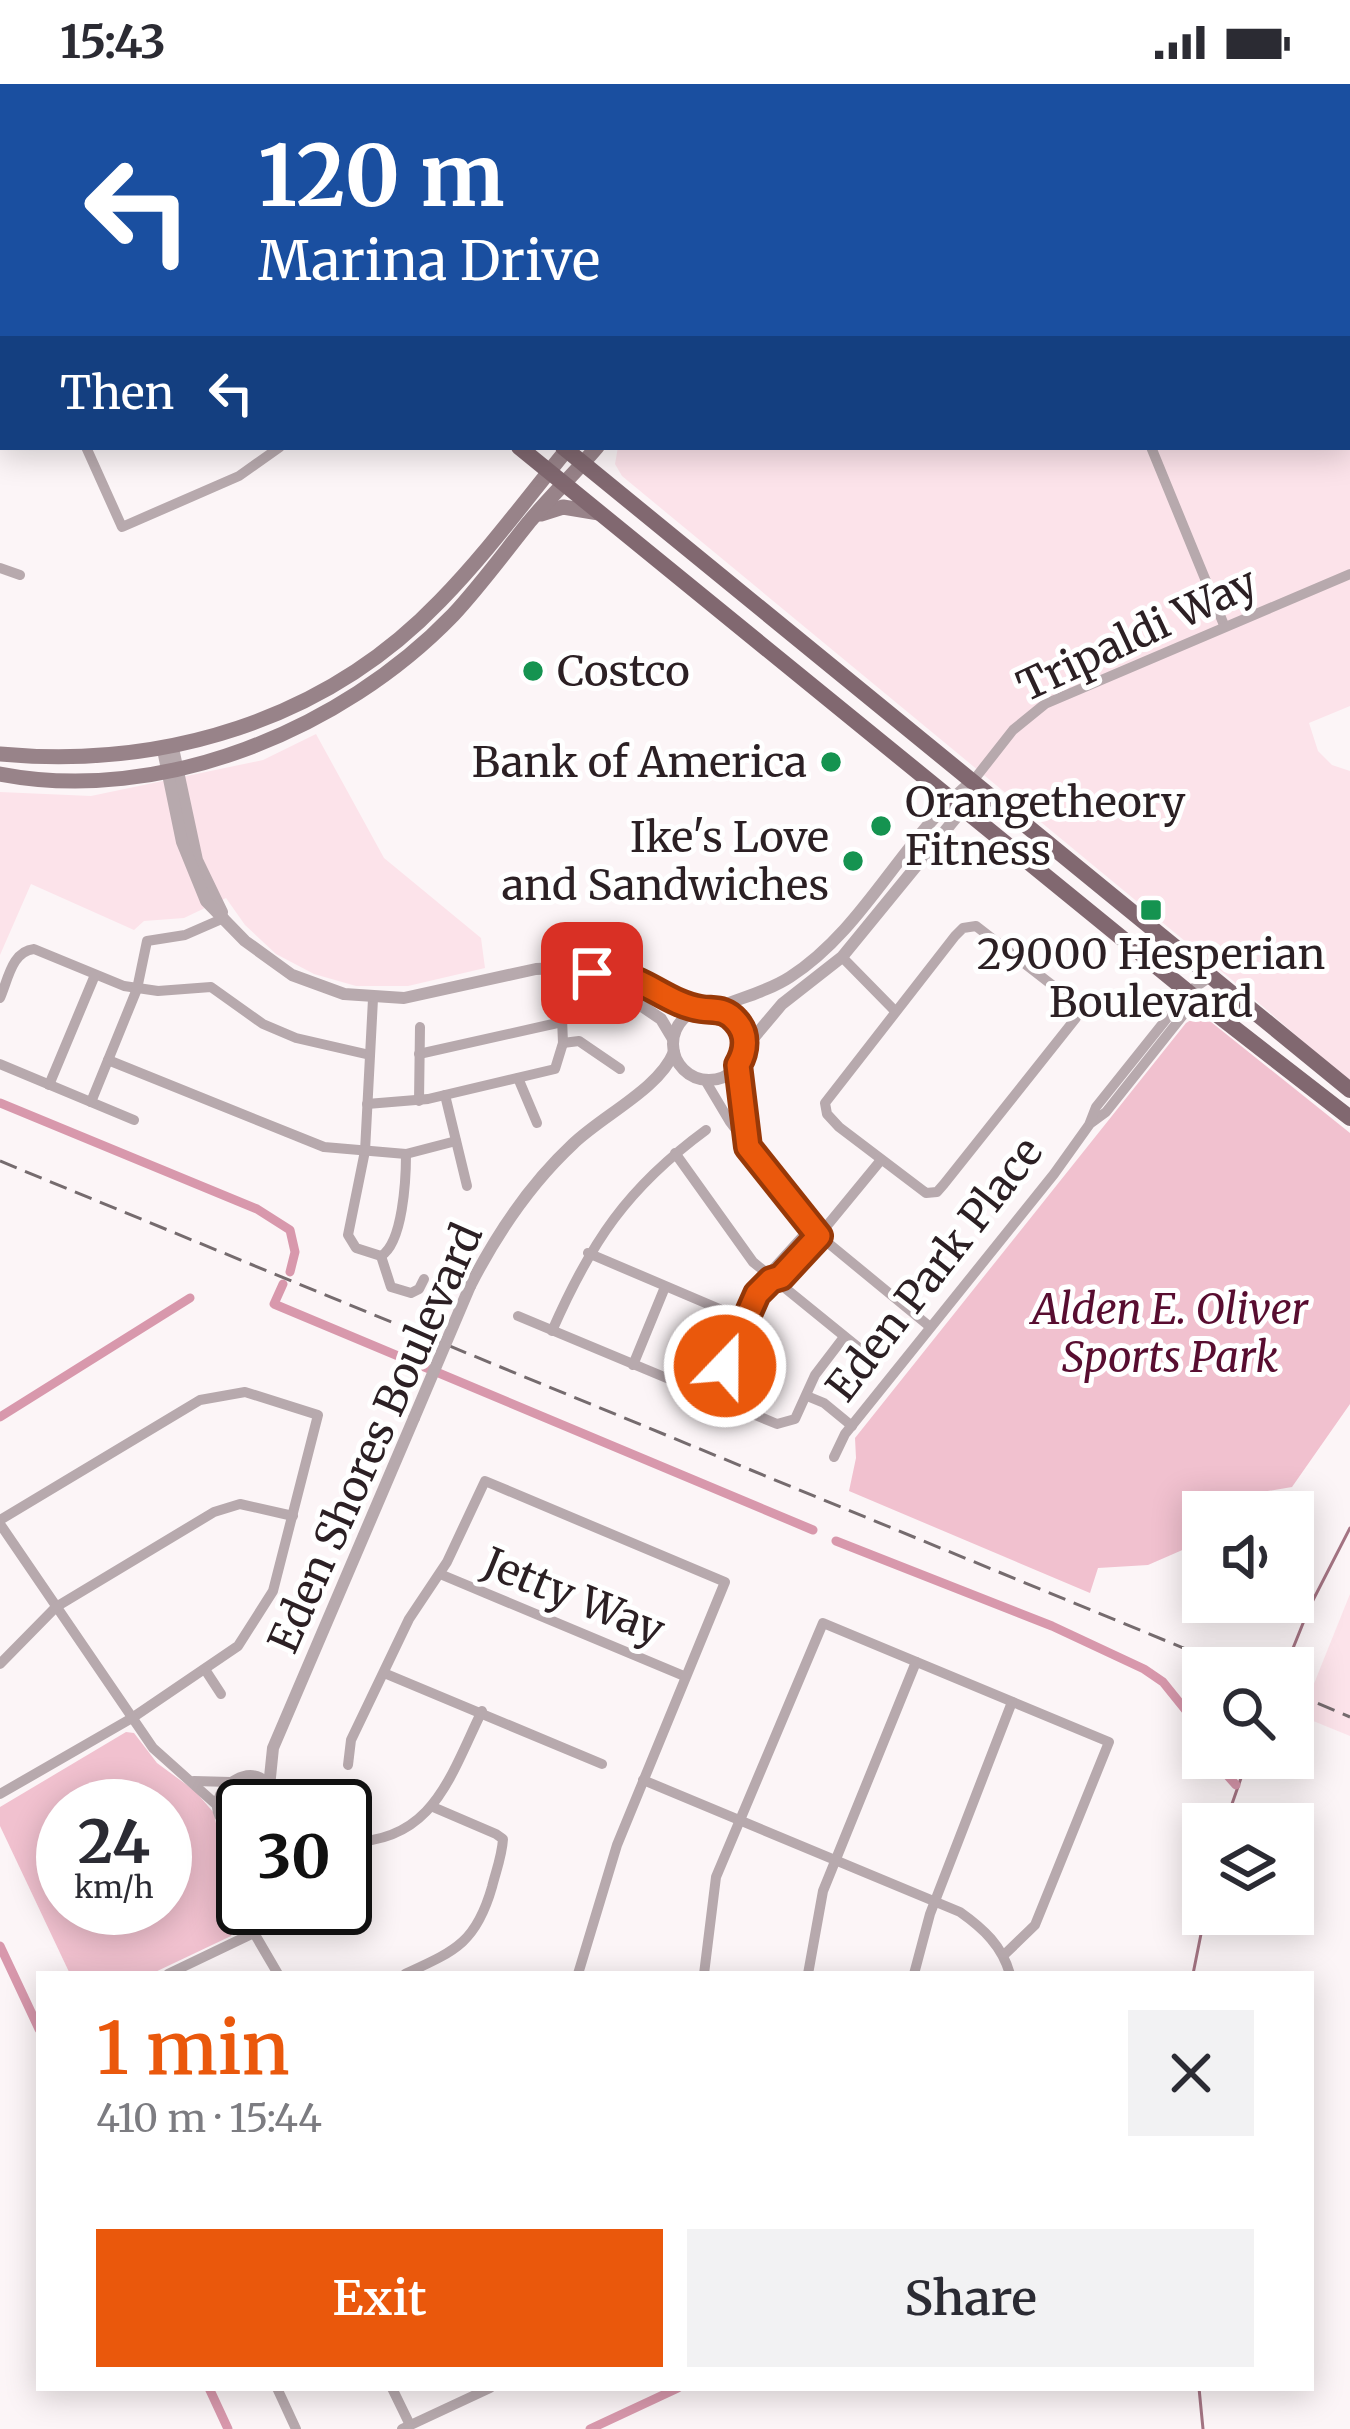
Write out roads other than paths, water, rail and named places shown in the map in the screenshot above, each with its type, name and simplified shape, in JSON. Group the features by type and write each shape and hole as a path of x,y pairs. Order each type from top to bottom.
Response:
{"main road":[{"path":"523,450 1350,1118"},
{"path":"0,774 94,778 172,768 272,738 360,690 453,615 533,518 565,450"},
{"path":"568,450 1350,1090"},
{"path":"0,754 48,759 168,749 243,729 308,700 394,643 440,602 556,477 583,464 595,450"},
{"path":"533,518 563,507 601,514"},
{"path":"1290,1070 1309,1078 1326,1070"}],"street":[{"path":"87,450 122,527 239,476 276,450"},
{"path":"1152,450 1224,625"},
{"path":"0,568 20,575"},
{"name":"Tripaldi Way","path":"973,781 1020,722 1045,704 1350,574"},
{"path":"168,749 197,860 224,917 245,941 292,975 331,990 373,998 404,998 560,968 622,975 735,1019 745,1048"},
{"path":"957,804 828,945 790,977 682,1020 664,1075 723,1077 738,1065 745,1048 782,1004 842,957 957,804 973,781"},
{"path":"91,1102 137,989 149,939 185,935 224,917"},
{"path":"973,926 1065,995 1076,1015 937,1192 922,1192 880,1160 828,1116 825,1103 955,936 973,926"},
{"path":"828,945 896,1011"},
{"path":"0,998 17,957 28,949 137,989 211,987 250,1016 296,1038 370,1055"},
{"path":"368,1104 418,1101 555,1069 563,1043 560,968"},
{"path":"592,973 661,1018 683,1068 699,1078 815,1231 929,1326"},
{"path":"50,1084 95,975"},
{"name":"Eden Park Place","path":"834,1457 852,1426 929,1326 1054,1174 1089,1125 1096,1107 1210,977"},
{"path":"373,998 365,1151 349,1235 356,1248 381,1256"},
{"path":"419,1054 562,1022"},
{"path":"418,1101 420,1027"},
{"path":"563,1043 579,1041 620,1069"},
{"path":"108,1060 302,1141 406,1154 456,1141"},
{"path":"0,1064 134,1120"},
{"path":"738,1065 748,1147"},
{"name":"Eden Shores Boulevard","path":"274,1779 273,1748 470,1286 496,1238 538,1180 601,1119 664,1075"},
{"path":"518,1078 537,1123"},
{"path":"445,1095 467,1186"},
{"path":"552,1331 588,1253 648,1176 706,1130"},
{"path":"675,1153 771,1280 870,1358"},
{"path":"381,1256 390,1250 396,1233 406,1154"},
{"path":"713,1398 743,1319 771,1280 772,1270 880,1160"},
{"path":"588,1253 743,1319"},
{"path":"381,1256 391,1286 411,1293 424,1279"},
{"path":"633,1365 664,1287"},
{"path":"518,1316 777,1424 795,1420 814,1376 844,1337"},
{"path":"0,1794 132,1718 206,1670 238,1646 261,1615 273,1592 318,1415 245,1392 200,1400 173,1413 0,1522 56,1607 132,1718 160,1757 194,1781 216,1806"},
{"path":"807,1396 824,1403 852,1426"},
{"path":"348,1765 351,1740 409,1619 440,1574 485,1481 725,1582 617,1844 579,1971"},
{"path":"0,1664 56,1607 214,1512 240,1504 293,1516"},
{"name":"Jetty Way","path":"440,1574 684,1676"},
{"path":"704,1971 716,1877 823,1623 1109,1742 1035,1925 1005,1954"},
{"path":"808,1971 820,1899 916,1662"},
{"path":"206,1670 220,1694"},
{"path":"384,1673 602,1765"},
{"path":"915,1971 934,1901 1012,1702"},
{"path":"372,1839 396,1833 433,1807 482,1711"},
{"name":"Eden Shores Boulevard","path":"237,1779 273,1748"},
{"path":"237,1779 258,1779"},
{"path":"194,1781 216,1780"},
{"path":"643,1780 934,1901 980,1926 1005,1954 1009,1971"},
{"path":"411,1971 470,1938 482,1919 502,1851 503,1839 496,1834 433,1807"},
{"path":"174,1971 250,1935"},
{"path":"253,1935 276,1971"},
{"path":"278,2391 296,2429"},
{"path":"393,2391 406,2427 484,2391"}],"waterway":[{"path":"0,1103 257,1209 290,1230 295,1252 290,1272"},
{"path":"283,1284 274,1304 813,1530"},
{"path":"0,1417 190,1298"},
{"path":"1293,1647 1350,1528"},
{"path":"836,1541 1052,1626 1144,1669 1163,1682 1182,1706"},
{"path":"1231,1779 1236,1785"},
{"path":"1232,1803 1241,1779"},
{"path":"1194,1971 1201,1935"},
{"path":"0,1946 36,2023"},
{"path":"210,2391 228,2429"},
{"path":"590,2429 672,2391"},
{"path":"1199,2391 1203,2429"}],"railway":[{"path":"0,1161 1182,1647"},
{"path":"1314,1702 1350,1717"}],"place":[{"name":"Costco","path":"533,671"},
{"name":"Bank of America","path":"831,762"},
{"name":"Orangetheory Fitness","path":"881,826"},
{"name":"Ike's Love and Sandwiches","path":"853,861"},
{"name":"29000 Hesperian Boulevard","path":"1151,910"}],"park label":[{"name":"Alden E. Oliver Sports Park","path":"1170,1333"}]}
